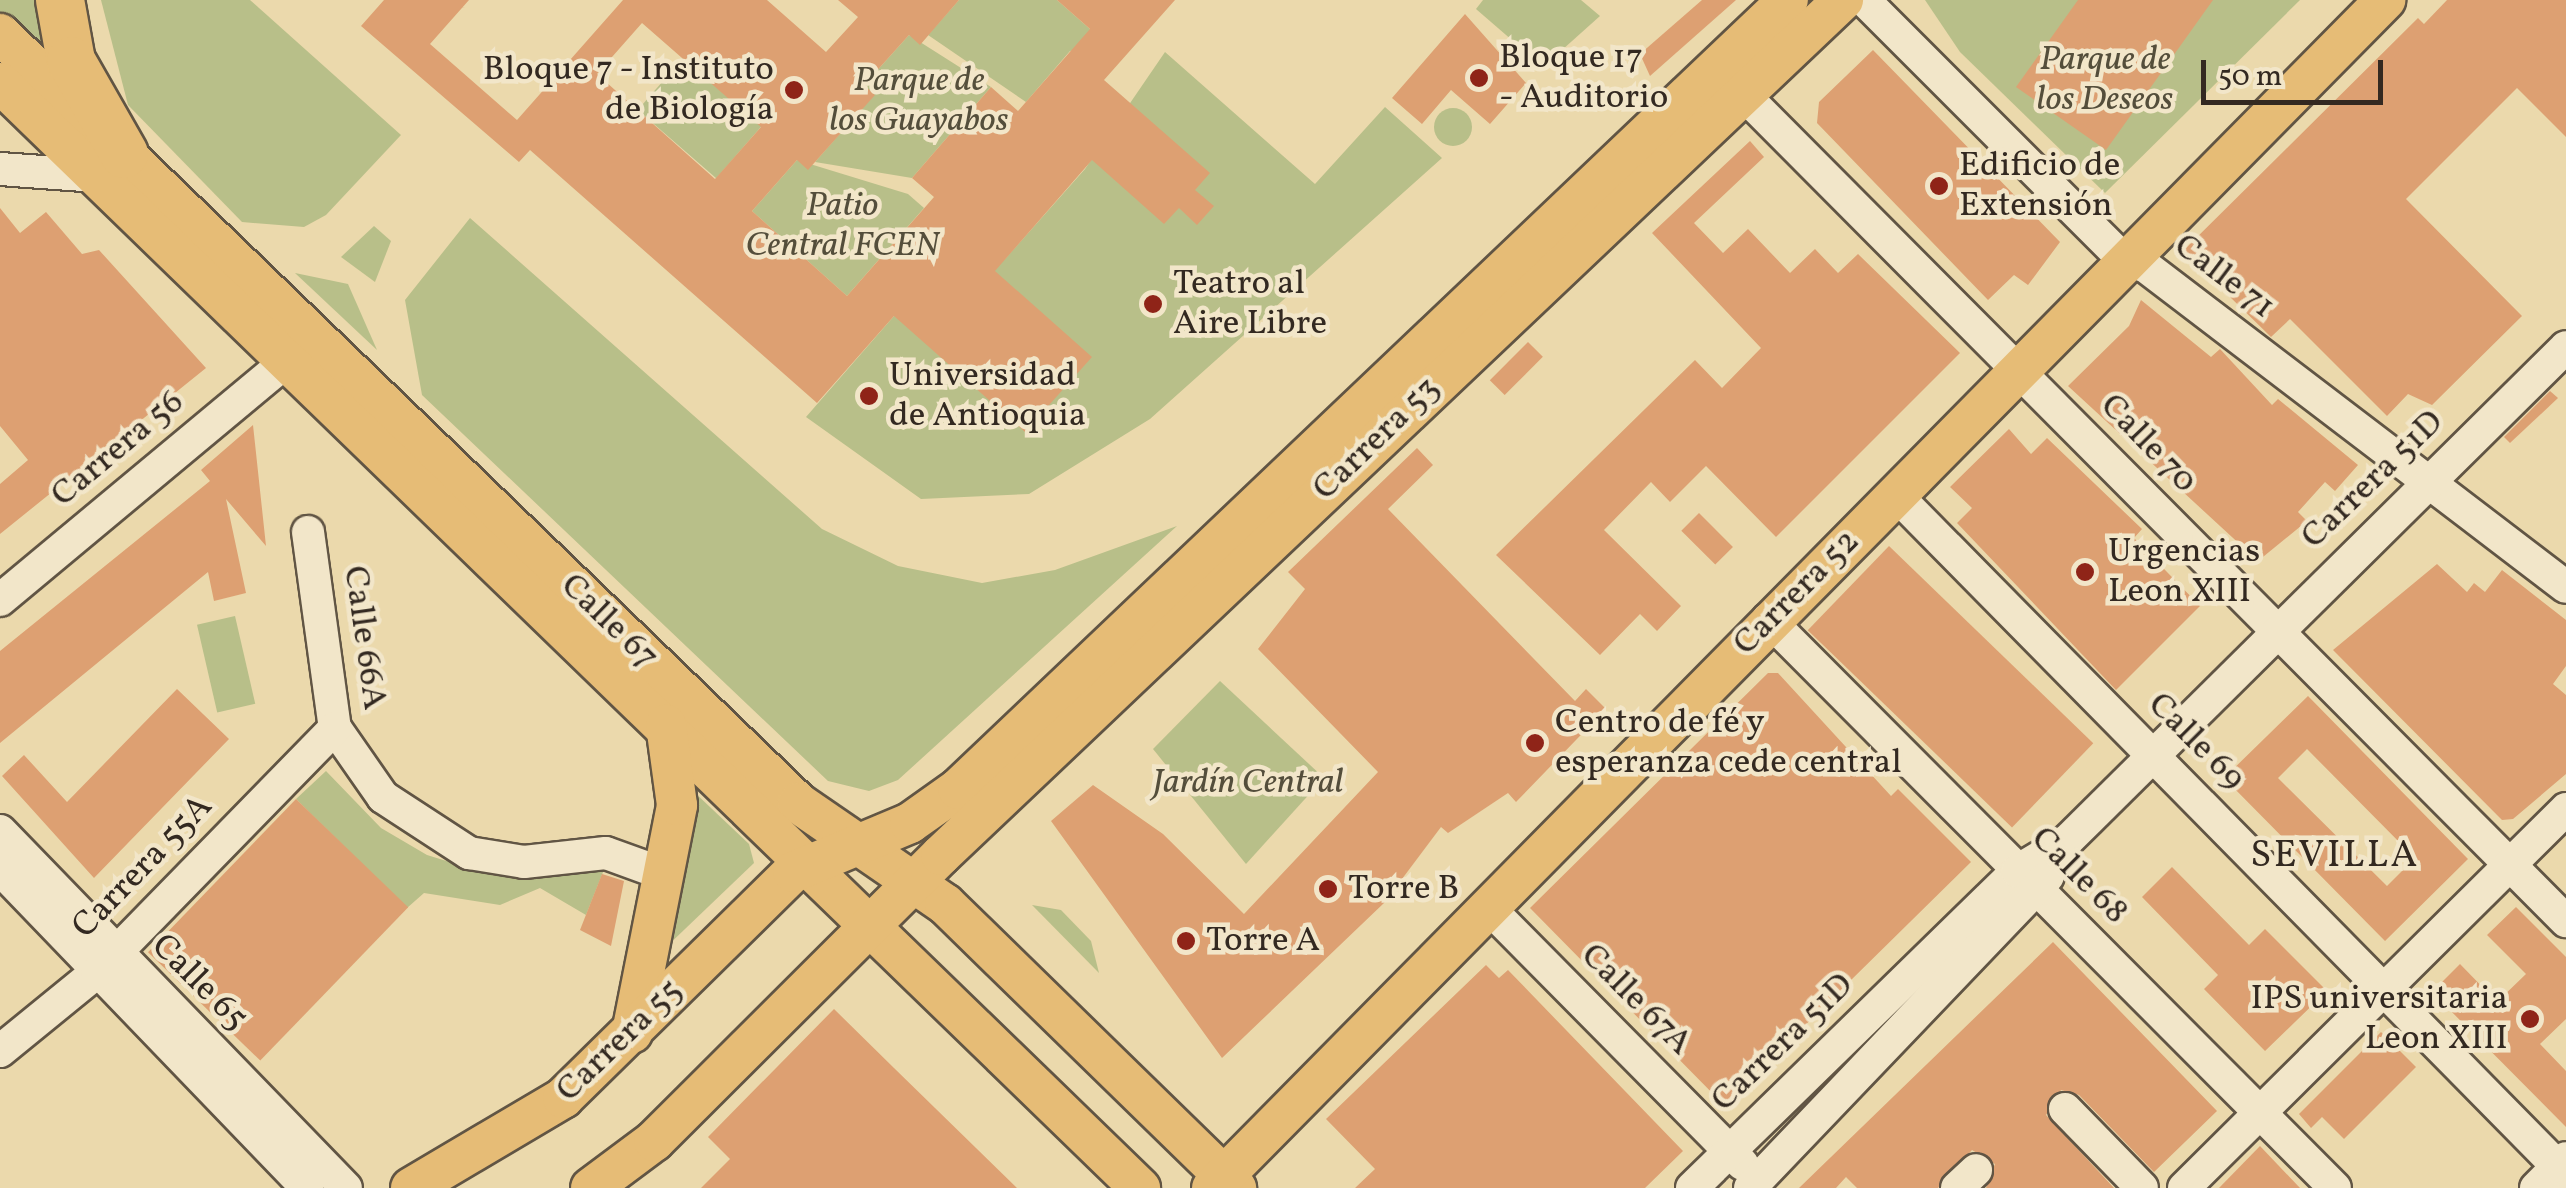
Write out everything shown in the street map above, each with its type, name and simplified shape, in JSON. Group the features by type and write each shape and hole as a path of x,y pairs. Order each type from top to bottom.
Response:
{"highway":[{"path":"60,0 71,61 110,165"}],"main road":[{"name":"Carrera 53","path":"868,926 1727,79 1788,0"},
{"name":"Carrera 53","path":"807,864 910,823 958,788 1727,79 1842,0"},
{"name":"Carrera 52","path":"1224,1184 1492,911 1768,619 2385,0"},
{"name":"Calle 67","path":"0,34 110,165 288,360 1140,1188"},
{"name":"Calle 67","path":"0,83 110,165 798,803 914,882 1224,1184"},
{"path":"632,1033 678,787 666,725"},
{"name":"Carrera 55","path":"411,1188 542,1114 807,864"},
{"path":"591,1188 654,1141 868,926"}],"street":[{"name":"Calle 71","path":"1864,0 2125,261 2146,266 2566,587"},
{"name":"Calle 70","path":"1727,79 2566,921"},
{"path":"0,169 110,165"},
{"name":"Carrera 51D","path":"1758,1185 2027,882 2275,631 2566,347"},
{"name":"Carrera 56","path":"0,600 288,360"},
{"name":"Calle 69","path":"1894,494 2383,990 2556,1172"},
{"name":"Calle 66A","path":"308,532 335,728 383,797 469,854 524,862 606,853 664,874"},
{"name":"Calle 68","path":"1768,619 2334,1188"},
{"name":"Carrera 55A","path":"0,1051 106,963 335,728"},
{"path":"2184,1188 2566,808"},
{"name":"Calle 65","path":"0,831 106,963 307,1188"},
{"name":"Calle 65","path":"0,868 346,1188"},
{"name":"Carrera 51D","path":"1692,1188 2027,882"},
{"name":"Calle 67A","path":"1492,911 1730,1150 1758,1185"},
{"path":"2065,1108 2142,1188"}],"green space":[{"path":"0,0 57,0 74,92 0,21"},
{"path":"101,0 250,0 401,135 326,215 304,227 242,222 128,105"},
{"path":"959,0 1057,0 1107,44 1070,51 1026,102 928,35"},
{"path":"1483,0 1581,0 1600,16 1543,67 1476,9"},
{"name":"Parque de los Deseos","path":"1925,0 2300,0 2105,193 1960,52"},
{"name":"Parque de los Guayabos","path":"909,35 991,87 912,178 815,162 874,95 864,85"},
{"path":"1165,52 1315,184 1385,107 1442,158 1150,419 1029,494 921,499 806,417 894,316 1005,259 1085,169"},
{"path":"683,58 761,126 716,178 638,110"},
{"path":"1453,108 1467,113 1472,127 1467,141 1453,146 1439,141 1434,127 1439,113"},
{"name":"Patio Central FCEN","path":"797,160 908,194 924,208 847,296 752,211"},
{"path":"470,218 822,529 898,566 982,583 1055,570 1177,526 898,780 869,791 828,781 422,395 405,300"},
{"path":"374,226 391,241 375,282 341,257"},
{"path":"295,273 348,284 377,350"},
{"path":"235,616 255,704 217,712 197,625"},
{"name":"Jardín Central","path":"1220,681 1324,778 1246,864 1153,749"},
{"path":"326,771 381,828 427,855 495,876 605,867 586,915 540,888 500,905 424,893 407,908 296,799"},
{"path":"692,790 749,844 754,863 662,951"},
{"path":"1032,905 1061,910 1091,941 1099,973"}],"building":[{"path":"384,0 469,0 430,44 517,120 623,0 767,0 826,52 858,17 838,0 959,0 920,45 909,35 864,85 875,95 808,170 797,160 752,211 847,296 934,197 912,178 991,87 1018,111 1090,29 1057,0 1175,0 1104,80 1210,173 1195,190 1214,206 1197,225 1179,208 1164,224 1092,160 995,271 1092,357 1025,432 894,316 817,403 530,150 519,162 361,26","holes":["642,23 761,127 715,179 597,74"]},
{"path":"1702,0 1736,0 1650,76 1640,54"},
{"path":"2078,0 2213,0 2106,150 2016,87"},
{"path":"2447,0 2566,0 2566,137 2517,88 2406,199 2522,316 2432,405 2408,394 2387,416 2290,319 2271,337 2183,251 2418,18 2424,24"},
{"path":"1465,14 1526,83 1490,124 1451,90 1422,124 1392,98"},
{"name":"Edificio de Extensión","path":"1873,50 2060,242 2028,285 2014,275 1988,300 1817,123 1819,102"},
{"path":"1750,141 1764,157 1694,223 1723,253 1748,229 1790,273 1815,249 1838,273 1858,254 1960,353 1776,537 1706,466 1670,502 1651,482 1604,530 1681,606 1657,631 1640,614 1600,655 1496,555 1695,360 1722,388 1761,348 1652,233"},
{"path":"0,208 20,233 46,212 82,254 99,250 206,368 0,534 0,484 28,460 0,426"},
{"path":"2141,300 2211,357 2220,349 2272,405 2278,399 2358,465 2335,491 2325,482 2298,512 2307,521 2258,561 2068,386 2129,326"},
{"path":"1528,342 1543,357 1505,395 1490,380"},
{"path":"2550,391 2558,398 2510,443 2504,437"},
{"path":"253,425 266,546 226,499 246,593 214,601 208,572 0,743 0,651 210,481 201,470"},
{"name":"Urgencias Leon XIII","path":"2009,429 2031,454 2047,438 2142,529 2134,538 2200,606 2116,690 1957,523 1972,508 1950,487"},
{"path":"1417,448 1433,465 1388,509 1575,701 1586,689 1606,709 1516,802 1508,793 1448,833 1441,827 1384,903 1222,1058 1051,821 1093,785 1163,834 1244,914 1378,772 1258,649 1305,589 1288,572"},
{"path":"1699,513 1733,547 1715,565 1681,531"},
{"path":"1889,546 2093,743 2012,827 1808,630"},
{"path":"2437,564 2467,592 2474,583 2485,592 2502,570 2566,620 2566,666 2553,684 2566,695 2566,774 2513,819 2502,820 2333,650"},
{"path":"1768,673 1778,673 1891,796 1898,789 1971,862 1724,1105 1530,908"},
{"path":"177,689 229,739 94,878 2,776 24,755 67,802"},
{"path":"2308,696 2468,859 2385,941 2224,778","holes":["2307,749 2415,858 2387,886 2278,778"]},
{"path":"296,799 408,907 260,1061 148,952"},
{"path":"2172,867 2249,945 2265,929 2327,991 2265,1051 2204,989 2218,975 2142,897"},
{"path":"602,874 624,881 611,946 580,930"},
{"path":"2516,907 2566,957 2566,1019 2540,1044 2566,1071 2566,1127 2432,992 2460,964 2497,1002 2526,974 2487,935"},
{"path":"2053,942 2217,1111 2154,1172 2079,1095 2061,1090 2046,1115 2114,1188 1986,1188 1995,1164 1972,1150 1938,1188 1857,1188 1846,1177 1836,1188 1799,1188"},
{"path":"1486,965 1499,978 1508,970 1683,1151 1645,1188 1355,1188 1375,1169 1326,1119"},
{"path":"834,1009 1017,1188 701,1188 730,1159 708,1137"},
{"path":"2381,1032 2416,1067 2344,1139 2322,1117 2311,1128 2299,1114"},
{"path":"2260,1146 2300,1188 2219,1188"}],"place":[{"name":"Bloque 17 - Auditorio","path":"1479,78"},
{"name":"Bloque 7 - Instituto de Biología","path":"794,90"},
{"name":"Edificio de Extensión","path":"1939,186"},
{"name":"Teatro al Aire Libre","path":"1153,304"},
{"name":"Universidad de Antioquia","path":"869,396"},
{"name":"Urgencias Leon XIII","path":"2085,572"},
{"name":"Centro de fé y esperanza cede central","path":"1535,743"},
{"name":"Torre B","path":"1328,889"},
{"name":"Torre A","path":"1186,941"},
{"name":"IPS universitaria Leon XIII","path":"2530,1019"}],"district":[{"name":"SEVILLA","path":"2335,857"}]}
